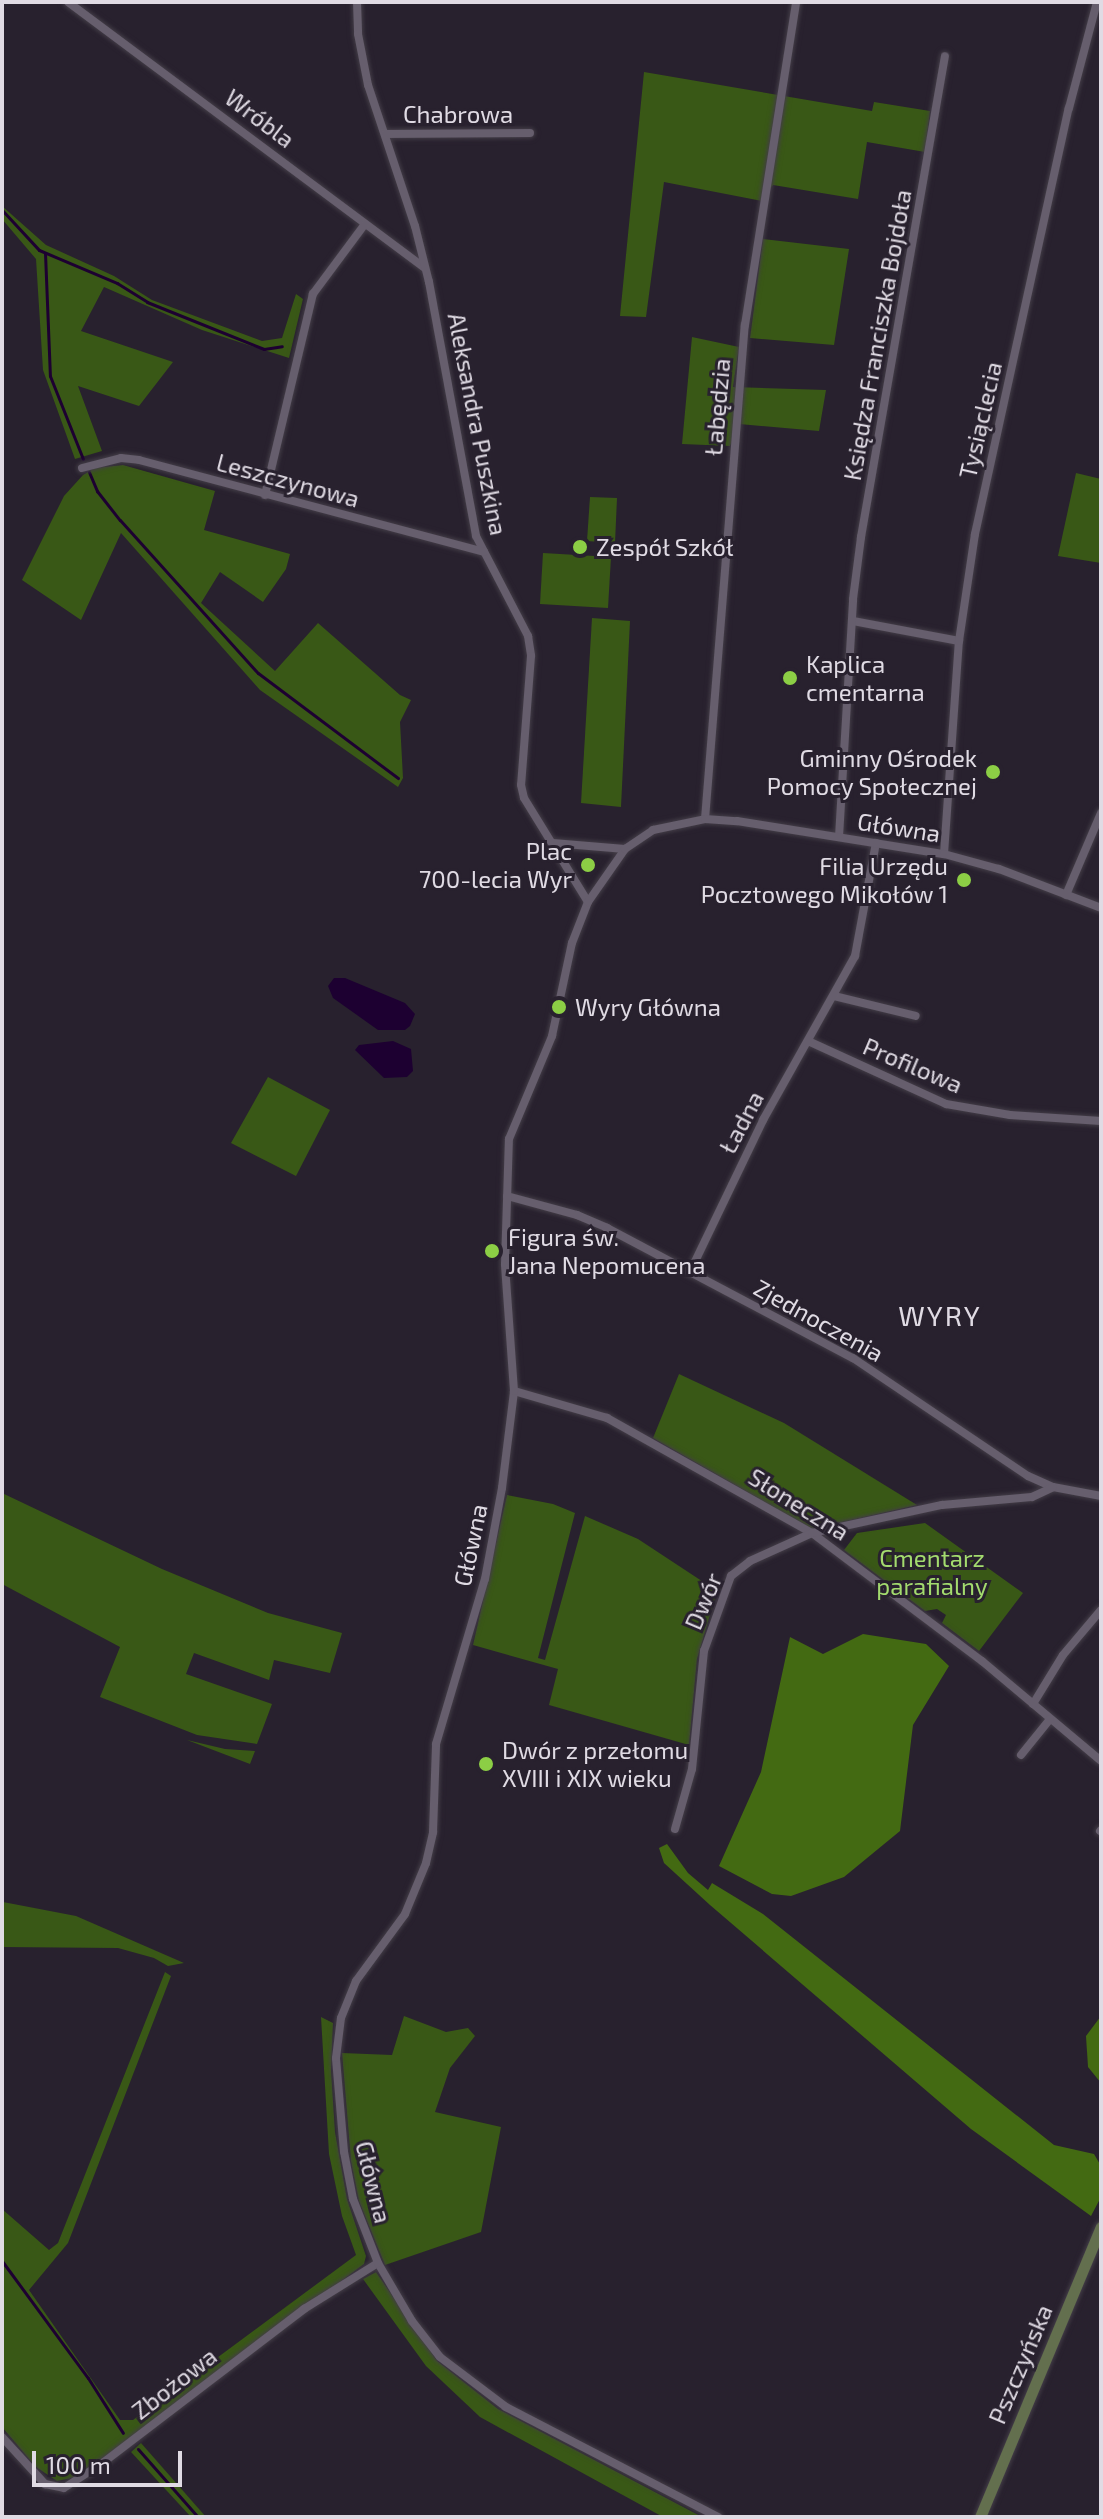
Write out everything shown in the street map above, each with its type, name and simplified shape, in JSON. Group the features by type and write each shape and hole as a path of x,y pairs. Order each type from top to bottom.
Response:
{"main road":[{"name":"Pszczyńska","path":"980,2517 1101,2227"}],"street":[{"name":"Wróbla","path":"68,2 425,268"},
{"name":"Aleksandra Puszkina","path":"357,2 362,58 425,268 450,382 476,536 528,636 531,656 521,785 531,811 588,902"},
{"name":"Łabędzia","path":"705,819 745,325 796,2"},
{"name":"Tysiąclecia","path":"944,854 959,641 975,534 1069,108 1097,2"},
{"name":"Księdza Franciszka Bojdoła","path":"839,837 861,537 945,56"},
{"name":"Chabrowa","path":"385,134 530,133"},
{"path":"265,495 313,294 365,224"},
{"name":"Leszczynowa","path":"82,468 121,458 139,460 484,552"},
{"path":"853,621 959,641"},
{"path":"1066,895 1101,813"},
{"name":"Główna","path":"718,2517 506,2407 440,2357 412,2321 378,2263 353,2199 344,2152 338,2098 338,2035 348,1996 405,1914 429,1853 436,1744 485,1579 505,1473 514,1391 505,1264 509,1139 552,1036 572,943 588,902 625,849 653,830 705,819 944,854 999,869 1101,908"},
{"path":"553,843 625,849"},
{"name":"Ładna","path":"690,1272 763,1120 834,996 861,935 876,843"},
{"path":"834,996 916,1016"},
{"name":"Profilowa","path":"808,1041 946,1104 1010,1115 1101,1121"},
{"name":"Zjednoczenia","path":"507,1196 577,1215 853,1358 1028,1476 1053,1487 1101,1496"},
{"name":"Słoneczna","path":"514,1391 607,1418 812,1533 970,1652 1101,1761"},
{"name":"Dwór","path":"675,1829 692,1769 704,1651 731,1576 750,1561 812,1533 942,1505 1032,1497 1053,1487"},
{"path":"1033,1704 1063,1655 1101,1610"},
{"path":"1021,1755 1050,1719"},
{"name":"Zbożowa","path":"2,2437 45,2484 64,2488 104,2462 304,2309 378,2263"}],"green space":[{"path":"644,72 872,111 874,102 930,111 925,152 867,142 858,199 773,185 762,201 664,182 646,317 620,316"},
{"path":"2,206 46,245 114,276 152,300 262,341 282,338 296,294 303,299 289,358 202,330 104,287 81,331 173,362 139,406 78,386 102,451 75,459 43,370 36,259 2,219"},
{"path":"763,239 849,249 834,345 750,338"},
{"path":"692,337 739,347 733,387 826,390 819,431 739,424 730,446 682,444"},
{"path":"123,465 215,491 204,530 290,554 286,569 263,602 220,572 201,603 275,671 318,623 400,695 411,700 400,722 403,778 398,787 260,690 121,533 81,620 22,580 64,496 83,475 95,468"},
{"path":"1076,473 1101,479 1101,563 1058,556"},
{"path":"590,497 617,498 615,543 587,541"},
{"path":"543,553 611,557 608,608 540,604"},
{"path":"592,618 630,621 621,807 581,803"},
{"path":"268,1077 330,1110 296,1176 231,1143"},
{"path":"679,1374 784,1423 917,1505 812,1529 653,1438"},
{"path":"2,1493 162,1569 268,1613 342,1633 330,1673 274,1660 269,1680 194,1653 186,1674 272,1704 257,1744 197,1735 100,1697 120,1647 2,1584"},
{"path":"507,1495 553,1504 575,1513 538,1658 545,1660 585,1516 638,1539 717,1591 697,1659 689,1745 549,1705 558,1669 473,1645"},
{"name":"Cmentarz parafialny","path":"925,1523 1023,1593 979,1651 942,1623 946,1615 937,1609 925,1611 844,1550 857,1533"},
{"path":"863,1634 926,1644 949,1666 913,1725 900,1831 844,1877 791,1896 772,1894 719,1866 761,1772 790,1637 823,1654"},
{"path":"187,1740 225,1749 255,1751 250,1764"},
{"path":"667,1844 688,1873 708,1890 712,1883 763,1914 1054,2145 1094,2154 1101,2166 1101,2197 1091,2216 971,2129 710,1905 664,1863 659,1848"},
{"path":"2,1891 3,1902 76,1916 184,1963 168,1966 154,1958 118,1948 2,1947"},
{"path":"165,1972 171,1976 68,2243 29,2290 120,2420 133,2420 356,2255 342,2216 329,2154 321,2017 333,2023 331,2070 335,2132 347,2199 366,2256 364,2264 77,2477 57,2481 36,2467 2,2427 2,2209 49,2250 58,2243"},
{"path":"404,2016 446,2032 468,2028 475,2036 450,2068 435,2112 501,2127 481,2232 385,2265 359,2201 351,2161 342,2053 392,2055"},
{"path":"1101,2016 1101,2083 1088,2067 1086,2036"},
{"path":"376,2272 437,2361 498,2409 702,2517 663,2517 480,2417 426,2366 363,2279"},
{"path":"141,2443 206,2517 191,2517 131,2452"}],"shaded area":[{"path":"334,978 345,978 405,1003 415,1014 410,1026 405,1030 378,1030 333,998 328,986"},
{"path":"393,1041 411,1049 413,1071 407,1077 384,1078 355,1050 359,1045"}],"waterway":[{"path":"2,210 39,250 117,283 147,302 264,349 282,346"},
{"path":"45,253 50,376 83,459"},
{"path":"89,472 97,491 120,520 258,673 398,778"},
{"path":"2,2261 88,2378 123,2433"},
{"path":"138,2449 198,2517"}],"place":[{"name":"Zespół Szkół","path":"580,547"},
{"name":"Kaplica cmentarna","path":"790,678"},
{"name":"Gminny Ośrodek Pomocy Społecznej","path":"993,772"},
{"name":"Plac 700-lecia Wyr","path":"588,865"},
{"name":"Filia Urzędu Pocztowego Mikołów 1","path":"964,880"},
{"name":"Wyry Główna","path":"559,1007"},
{"name":"Figura św. Jana Nepomucena","path":"492,1251"},
{"name":"Dwór z przełomu XVIII i XIX wieku","path":"486,1764"}],"district":[{"name":"WYRY","path":"940,1315"}]}
